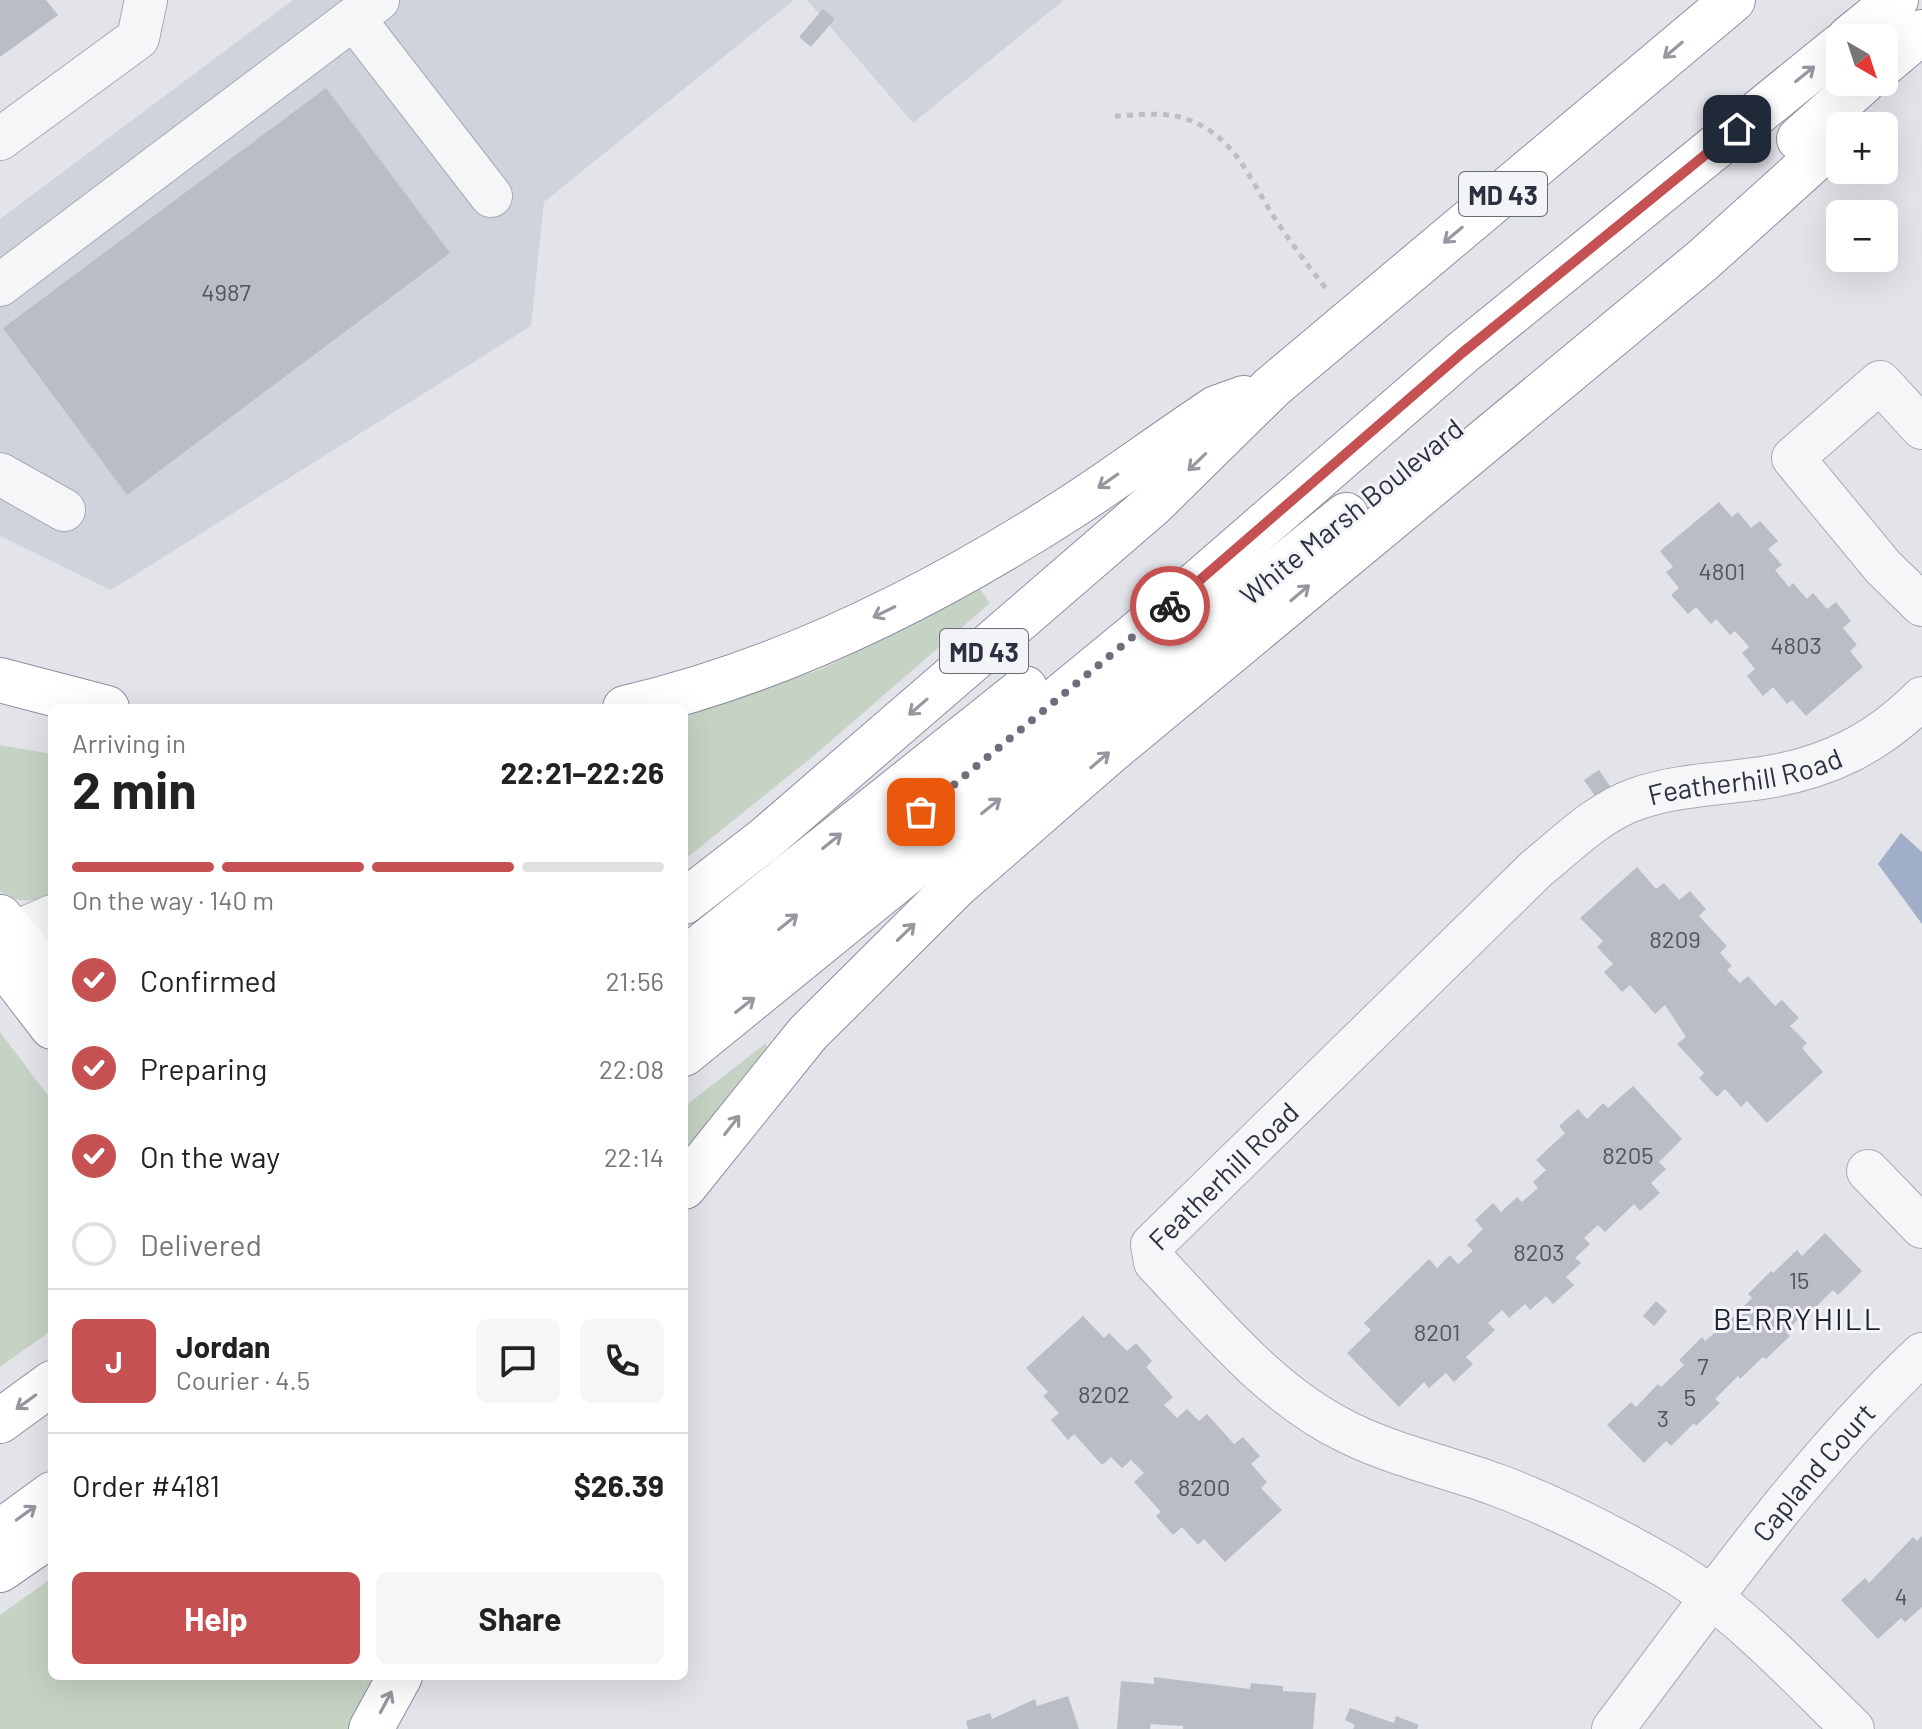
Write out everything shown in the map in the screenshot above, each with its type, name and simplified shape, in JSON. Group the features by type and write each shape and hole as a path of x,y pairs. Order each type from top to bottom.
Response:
{"highway":[{"name":"MD 43","path":"688,899 764,840 1153,504 1272,387 1733,0"},
{"path":"1866,24 1896,0"},
{"path":"688,1003 1174,603 1462,353 1826,57"},
{"name":"White Marsh Boulevard","path":"688,1051 1700,226 1849,96"},
{"path":"688,1182 770,1077 835,1003 957,885 1112,750 1713,252 1826,148"},
{"path":"688,957 1297,474 1462,353"},
{"path":"638,704 751,670 914,597 1042,525 1216,408 1272,387"},
{"path":"0,680 92,704"},
{"path":"0,713 48,720"},
{"path":"13,933 48,976"},
{"path":"13,933 48,1017"},
{"path":"0,1421 48,1386"},
{"path":"0,1532 48,1497"},
{"path":"0,1570 48,1537"},
{"path":"371,1729 398,1680"}],"street":[{"path":"0,139 138,38 146,0"},
{"path":"0,285 367,10 491,196"},
{"path":"1922,428 1880,382 1793,458 1883,567 1922,605"},
{"path":"0,474 64,510"},
{"name":"Featherhill Road","path":"1853,1729 1712,1598 1613,1537 1497,1485 1391,1451 1347,1433 1310,1410 1270,1380 1155,1262 1152,1245 1536,869 1593,823 1634,800 1685,787 1779,775 1848,755 1876,739 1922,698"},
{"path":"1868,1171 1922,1227"},
{"name":"Capland Court","path":"1613,1729 1824,1453 1922,1354"}],"path":[{"path":"1115,116 1157,115 1187,119 1219,136 1237,153 1296,251 1351,321"}],"shaded area":[{"path":"293,0 794,0 544,202 531,326 111,590 0,536 0,219"},
{"path":"807,0 1064,0 913,123"}],"green space":[{"path":"980,589 990,603 817,753 688,857 688,716 824,668"},
{"path":"0,745 48,753 48,898 18,900 0,891"},
{"path":"0,1032 48,1096 48,1333 0,1367"},
{"path":"765,1044 768,1050 688,1149 688,1104"},
{"path":"48,1581 48,1680 376,1680 350,1729 0,1729 0,1615"}],"water":[{"path":"1901,833 1922,852 1922,924 1878,864"}],"building":[{"path":"0,0 46,0 58,15 0,57"},
{"path":"823,9 835,19 811,47 799,37"},
{"path":"326,88 450,253 127,495 3,328"},
{"path":"1719,502 1732,517 1738,512 1751,528 1760,521 1778,541 1768,549 1782,565 1775,570 1789,587 1793,583 1807,599 1813,593 1827,609 1836,602 1851,621 1843,628 1857,645 1850,651 1863,667 1806,716 1792,700 1787,704 1773,687 1763,696 1747,676 1755,669 1742,653 1749,647 1735,631 1730,635 1716,619 1711,624 1696,607 1688,614 1671,595 1679,588 1666,572 1673,567 1660,551"},
{"path":"1599,770 1612,789 1597,799 1584,780"},
{"path":"1637,867 1656,889 1664,883 1679,900 1690,891 1706,909 1699,916 1727,946 1720,953 1732,966 1727,970 1740,983 1748,976 1775,1006 1782,1000 1799,1018 1790,1026 1807,1043 1802,1048 1823,1072 1767,1123 1747,1101 1741,1107 1725,1089 1717,1097 1699,1078 1704,1073 1677,1044 1686,1037 1665,1005 1655,1014 1630,985 1622,992 1604,972 1613,964 1597,947 1603,941 1580,918"},
{"path":"1633,1086 1682,1139 1659,1162 1666,1169 1651,1183 1660,1193 1640,1211 1634,1204 1605,1232 1598,1225 1584,1238 1590,1244 1575,1258 1581,1263 1566,1277 1574,1285 1553,1304 1546,1296 1530,1310 1525,1304 1509,1318 1502,1310 1488,1323 1495,1330 1466,1357 1473,1364 1454,1382 1446,1373 1429,1388 1424,1382 1399,1407 1347,1353 1371,1330 1364,1323 1429,1259 1437,1268 1450,1255 1458,1264 1473,1251 1467,1245 1483,1229 1475,1220 1493,1203 1501,1212 1517,1197 1522,1202 1538,1188 1533,1182 1546,1170 1536,1160 1565,1133 1559,1126 1578,1109 1587,1119 1603,1103 1608,1108"},
{"path":"1825,1233 1862,1271 1838,1295 1833,1290 1810,1313 1807,1310 1786,1332 1790,1336 1740,1379 1738,1376 1715,1399 1720,1403 1696,1426 1694,1423 1671,1446 1666,1441 1644,1463 1607,1425 1631,1402 1636,1407 1658,1384 1661,1387 1684,1365 1679,1360 1702,1337 1705,1341 1730,1320 1752,1298 1748,1294 1771,1271 1773,1273 1797,1250 1802,1256"},
{"path":"1656,1301 1667,1311 1654,1326 1643,1316"},
{"path":"1083,1316 1104,1338 1109,1333 1127,1351 1136,1343 1152,1361 1146,1367 1173,1397 1164,1405 1177,1418 1187,1409 1199,1421 1207,1414 1234,1444 1243,1437 1260,1456 1251,1464 1267,1482 1261,1488 1282,1510 1225,1562 1204,1539 1198,1545 1182,1527 1173,1535 1156,1516 1161,1512 1134,1482 1144,1473 1131,1460 1122,1468 1111,1457 1102,1465 1074,1434 1068,1440 1051,1420 1059,1413 1043,1396 1048,1392 1026,1368"},
{"path":"1922,1536 1922,1607 1905,1622 1901,1618 1878,1639 1841,1600 1865,1578 1869,1583 1913,1537 1917,1541"},
{"path":"1154,1677 1250,1689 1251,1683 1283,1686 1283,1691 1316,1693 1313,1729 1183,1729 1183,1726 1151,1724 1150,1729 1117,1729 1121,1681 1154,1684"},
{"path":"1068,1696 1079,1729 968,1729 966,1721 990,1713 992,1719 1035,1699 1037,1706"},
{"path":"1350,1708 1394,1723 1396,1716 1419,1725 1417,1729 1353,1729 1355,1725 1345,1720"}],"way so far":[{"path":"921,812 1170,606"}],"district":[{"name":"BERRYHILL","path":"1798,1318"}],"route":[{"path":"1170,606 1462,353 1737,129"}]}
